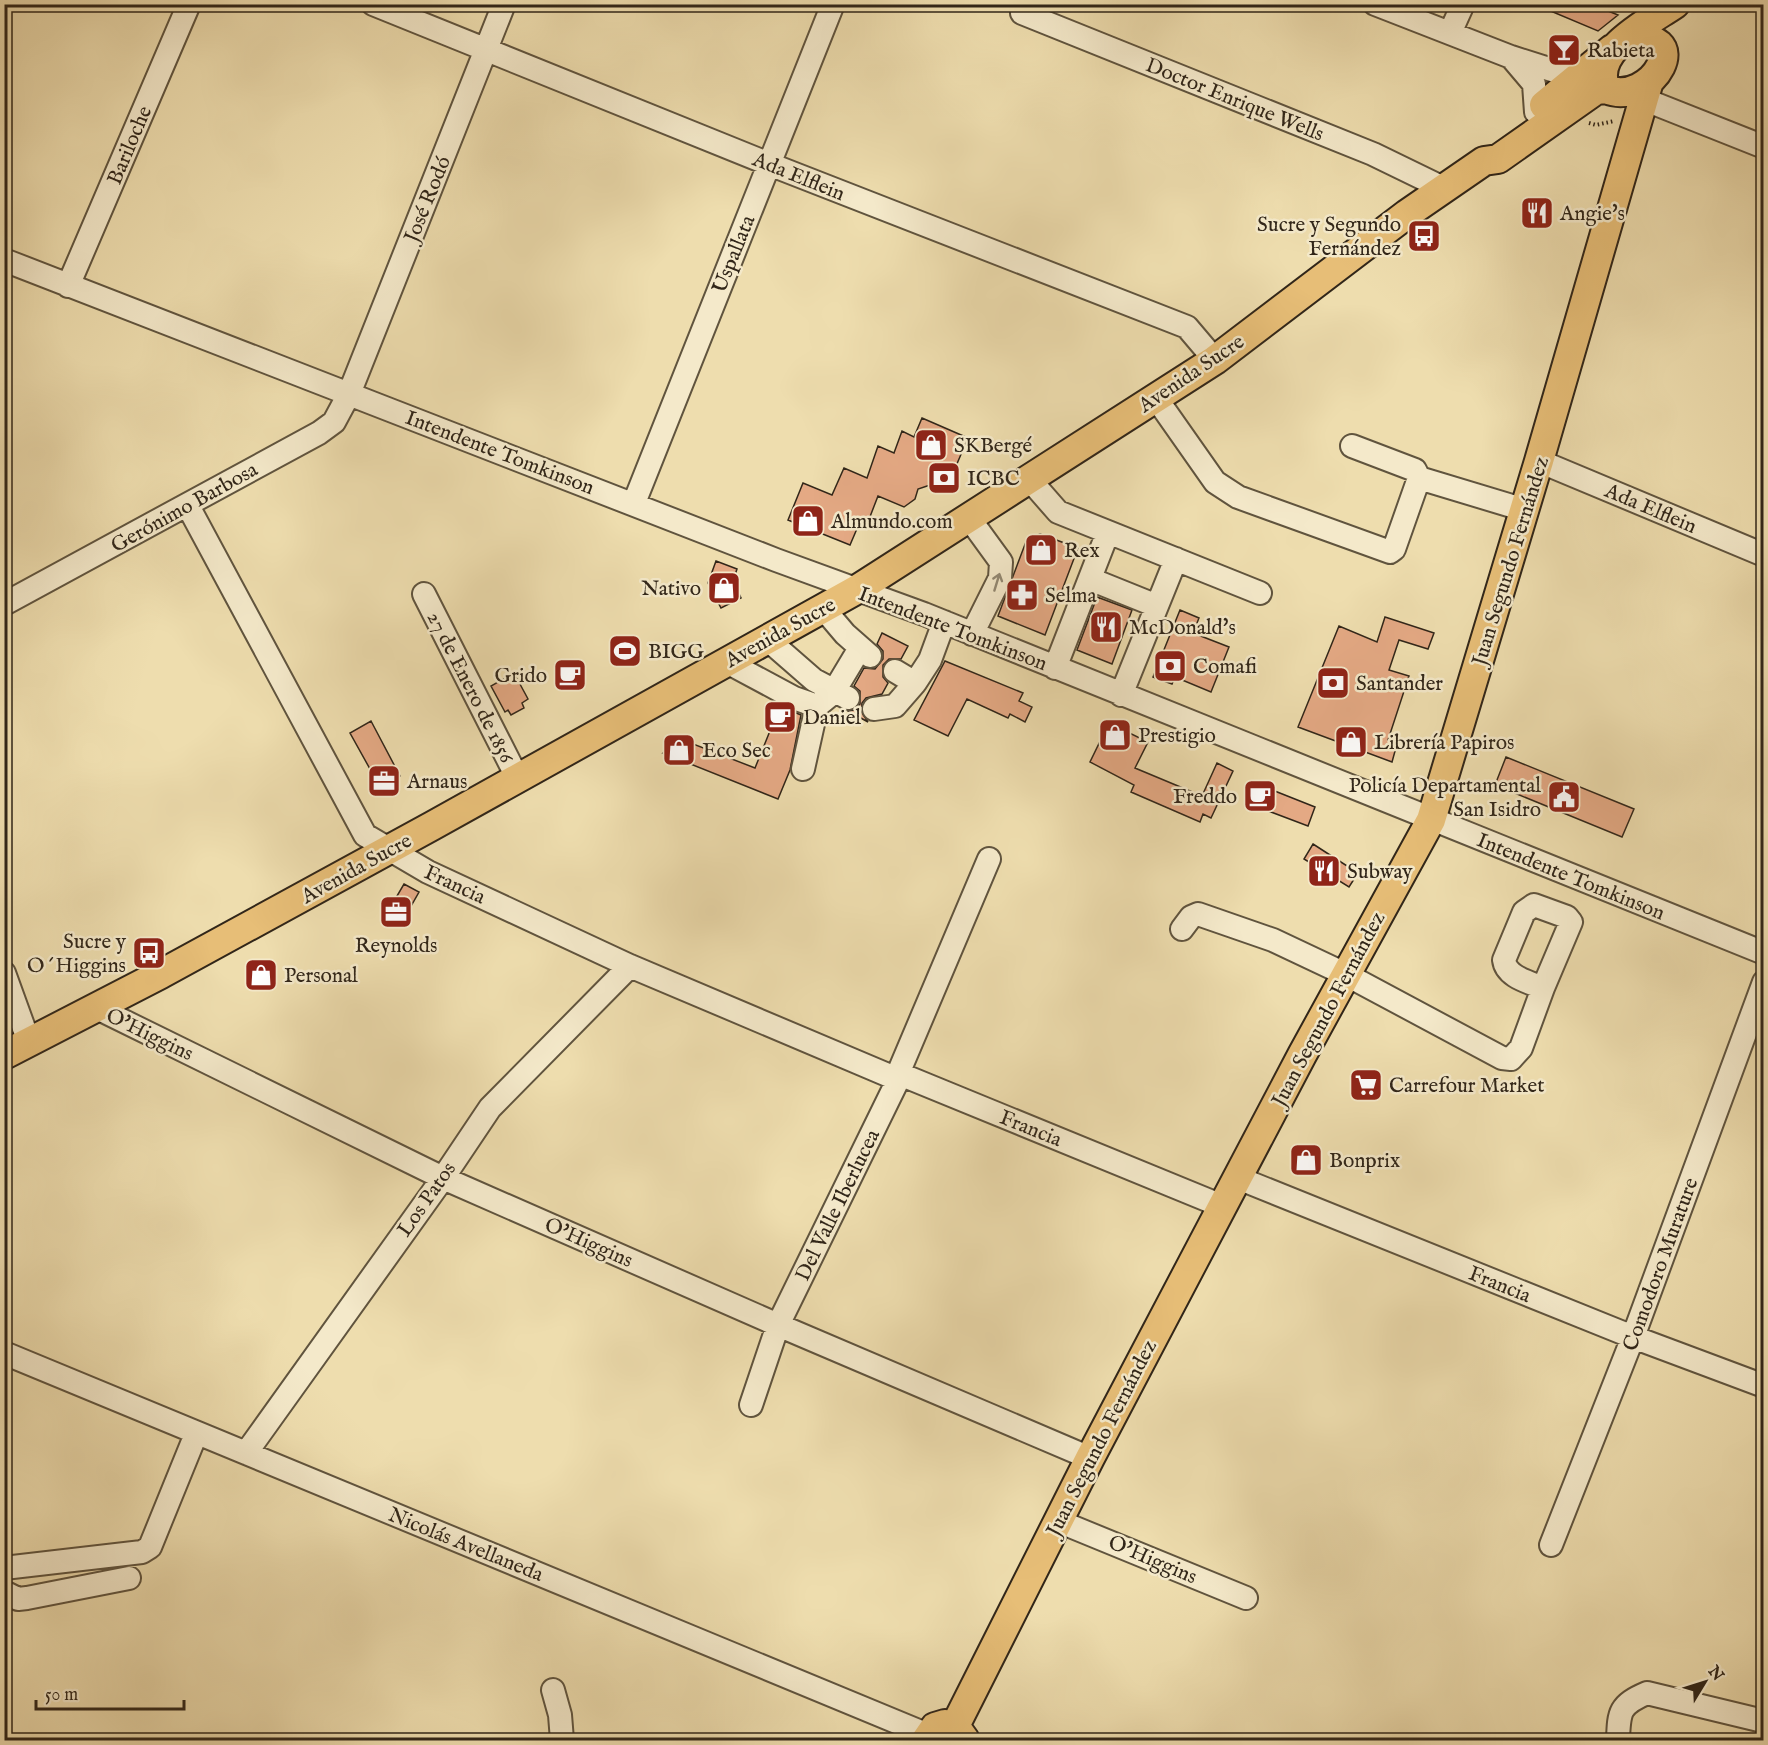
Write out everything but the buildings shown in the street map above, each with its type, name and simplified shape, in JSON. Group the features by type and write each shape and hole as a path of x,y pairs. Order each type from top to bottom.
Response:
{"main road":[{"name":"Avenida Sucre","path":"1484,161 1490,148 1617,45 1675,4"},
{"path":"1664,56 1660,46 1650,40 1635,38 1617,45 1602,70 1627,91 1661,70 1664,56 1690,4"},
{"name":"Avenida Sucre","path":"4,1055 97,1008 518,780 856,590 1215,360 1407,214 1484,161 1498,159 1596,90 1627,91"},
{"name":"Juan Segundo Fernández","path":"960,1733 1058,1521 1090,1458 1345,974 1431,820 1525,510 1629,146 1627,91"},
{"path":"927,1738 935,1727 945,1724 960,1733"}],"street":[{"name":"Bariloche","path":"68,286 189,4"},
{"name":"Ada Elflein","path":"372,4 769,164 1187,327 1215,360"},
{"name":"José Rodó","path":"349,394 504,4"},
{"name":"Uspallata","path":"634,503 833,4"},
{"path":"1375,4 1511,57 1577,78"},
{"path":"1450,33 1463,4"},
{"name":"Doctor Enrique Wells","path":"1022,13 1373,154 1445,189"},
{"path":"1511,57 1534,84 1536,112"},
{"path":"1627,91 1764,147"},
{"name":"Intendente Tomkinson","path":"4,260 944,622 1764,953"},
{"name":"Gerónimo Barbosa","path":"4,604 319,433 334,422 349,394"},
{"path":"1156,398 1215,482 1230,492 1390,552 1394,549 1419,478"},
{"path":"1352,446 1415,471 1419,478 1525,510"},
{"name":"Ada Elflein","path":"1539,461 1764,555"},
{"path":"1030,480 1058,512 1260,592"},
{"name":"Francia","path":"188,506 365,835 428,872 630,966 898,1077 1222,1206"},
{"path":"969,518 1001,562 1000,578 972,634"},
{"path":"1055,668 1108,532"},
{"path":"1121,695 1176,559"},
{"path":"1090,579 1157,606"},
{"name":"27 de Enero de 1856","path":"424,594 518,780"},
{"path":"803,769 833,699 865,652 823,608"},
{"path":"874,709 895,706 915,683 930,660 944,622"},
{"path":"767,639 833,699"},
{"path":"727,662 794,698 833,699"},
{"path":"895,671 915,683"},
{"name":"Del Valle Iberlucea","path":"751,1405 778,1325 898,1077 989,859"},
{"path":"1182,929 1191,917 1198,914 1273,940 1345,974 1502,1058 1511,1059 1521,1048 1571,922 1567,917 1534,905 1528,907 1504,960 1505,967 1510,973 1543,988"},
{"name":"Los Patos","path":"246,1453 443,1178 490,1107 630,966"},
{"path":"4,973 29,1042"},
{"name":"Comodoro Murature","path":"1551,1545 1633,1337 1764,982"},
{"name":"O'Higgins","path":"97,1008 443,1178 778,1325 1090,1458"},
{"name":"Francia","path":"1238,1178 1633,1337 1764,1386"},
{"name":"Nicolás Avellaneda","path":"4,1353 927,1738"},
{"path":"4,1568 142,1552 150,1547 196,1434"},
{"name":"O'Higgins","path":"1058,1521 1246,1598"},
{"path":"4,1592 18,1599 27,1598 129,1578"},
{"path":"553,1690 560,1715 562,1740"},
{"path":"1618,1740 1619,1713 1630,1700 1647,1693 1759,1720"}],"place":[{"name":"Rabieta","path":"1564,50"},
{"name":"Angie's","path":"1537,213"},
{"name":"Sucre y Segundo Fernández","path":"1424,236"},
{"name":"SKBergé","path":"931,445"},
{"name":"ICBC","path":"944,478"},
{"name":"Almundo.com","path":"808,521"},
{"name":"Rex","path":"1041,550"},
{"name":"Nativo","path":"724,588"},
{"name":"Selma","path":"1022,595"},
{"name":"McDonald's","path":"1106,627"},
{"name":"BIGG","path":"625,651"},
{"name":"Comafi","path":"1170,666"},
{"name":"Grido","path":"570,675"},
{"name":"Santander","path":"1333,683"},
{"name":"Daniel","path":"780,717"},
{"name":"Prestigio","path":"1115,735"},
{"name":"Librería Papiros","path":"1351,742"},
{"name":"Eco Sec","path":"679,750"},
{"name":"Arnaus","path":"384,781"},
{"name":"Freddo","path":"1260,796"},
{"name":"Policía Departamental San Isidro","path":"1564,797"},
{"name":"Subway","path":"1324,871"},
{"name":"Reynolds","path":"396,912"},
{"name":"Sucre y O´Higgins","path":"149,953"},
{"name":"Personal","path":"261,975"},
{"name":"Carrefour Market","path":"1366,1085"},
{"name":"Bonprix","path":"1306,1160"}]}
